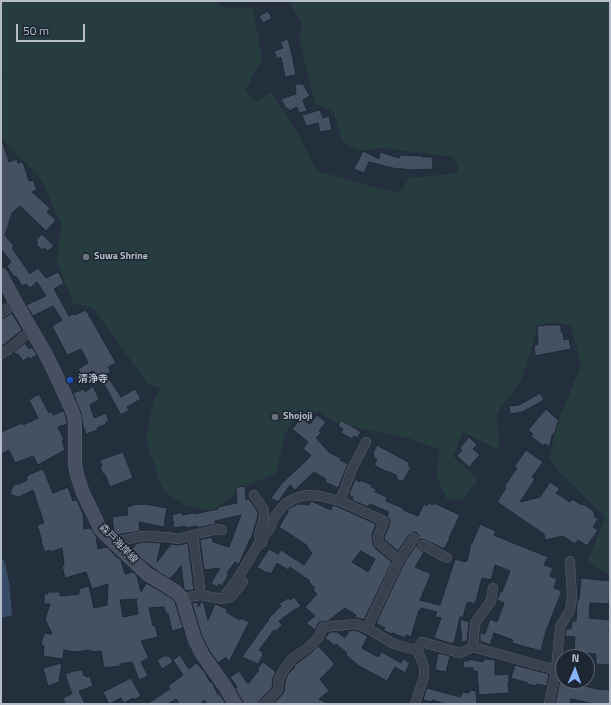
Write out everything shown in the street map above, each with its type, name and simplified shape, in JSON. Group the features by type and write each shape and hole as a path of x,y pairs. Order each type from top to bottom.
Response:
{"main road":[{"name":"森戸海岸線","path":"1,275 45,353 74,416 75,464 77,475 83,493 101,530 148,574 175,591 182,598"},
{"path":"182,598 195,640 202,654 226,688 235,704"}],"street":[{"path":"1,313 16,303"},
{"path":"1,354 32,330"},
{"path":"340,501 352,469 366,442"},
{"path":"182,598 201,596 222,599 231,597 246,577 264,547 259,535 264,517 264,510 254,495"},
{"path":"261,540 269,530 276,515 284,506 294,499 306,495 320,496 340,501 384,521 378,536 379,543 399,560"},
{"path":"114,542 143,536 178,539 218,529 222,530"},
{"path":"193,535 201,596"},
{"path":"366,628 399,560 414,538"},
{"path":"423,545 447,558"},
{"path":"558,649 560,627 570,610 572,598 570,561"},
{"path":"473,648 475,623 491,601 493,588"},
{"path":"264,704 278,690 279,679 292,659 309,648 318,638 323,627 356,624 392,643 417,650"},
{"path":"417,650 422,642 460,653 473,648 555,670"},
{"path":"415,704 424,677 424,666 417,650"},
{"path":"550,704 555,676"}],"green space":[{"path":"1,1 215,1 223,7 253,8 262,59 245,91 255,102 271,92 300,137 317,171 381,189 400,192 409,178 457,173 458,165 453,157 382,148 359,151 342,141 334,112 315,104 299,38 303,25 290,4 294,1 610,1 610,576 588,561 605,517 560,473 549,457 559,419 581,365 571,326 552,321 536,334 521,381 497,413 499,450 463,432 453,456 478,480 462,500 447,499 437,478 439,449 408,438 337,424 319,411 297,415 285,434 276,474 247,485 213,511 187,506 163,491 146,440 153,402 161,388 148,384 93,308 73,303 57,262 61,224 40,177 1,138 1,89 3,70 1,66"}],"water":[{"path":"1,555 5,564 9,582 12,615 1,618"}],"building":[{"path":"268,11 272,18 263,23 259,16"},
{"path":"288,39 296,75 285,77 281,57 277,59 274,51 283,48 280,42"},
{"path":"295,84 303,84 310,96 303,100 307,111 299,113 297,107 289,111 288,108 286,109 281,99 296,94"},
{"path":"320,110 323,118 329,116 332,130 320,132 318,123 306,126 302,115"},
{"path":"1,143 3,143 9,162 17,159 18,163 23,162 29,181 33,180 37,190 32,192 50,208 47,212 56,220 46,231 20,206 12,213 5,235 14,246 12,248 30,274 38,268 46,278 58,272 64,283 54,289 69,316 86,310 116,363 108,367 111,372 106,374 121,397 135,389 141,399 127,407 129,410 121,415 100,377 98,378 93,371 82,376 78,369 88,363 81,349 67,355 52,326 62,320 53,306 33,316 26,305 46,296 37,282 30,288 26,284 22,286 7,266 11,262 1,249"},
{"path":"363,151 379,159 380,152 399,158 400,155 432,157 433,169 413,170 392,168 369,162 364,173 354,169"},
{"path":"42,234 54,246 48,251 44,248 42,250 36,244 38,242 36,240"},
{"path":"12,313 22,330 1,347 1,319"},
{"path":"561,325 561,332 563,332 564,340 569,339 571,349 535,356 534,345 538,344 537,326"},
{"path":"25,343 29,349 32,347 37,355 30,359 29,357 23,361 18,354 16,355 14,352"},
{"path":"93,386 99,399 90,405 94,418 106,413 109,421 97,428 98,430 86,434 81,413 73,393 84,389 85,392"},
{"path":"540,393 544,399 539,403 522,412 510,414 509,406 519,405"},
{"path":"39,394 49,413 52,411 53,415 64,411 67,424 58,427 64,440 62,441 65,450 38,465 33,456 15,463 9,450 1,454 1,432 22,423 23,425 38,418 29,400"},
{"path":"546,409 559,421 557,423 556,431 551,437 549,447 545,444 543,446 531,436 533,434 528,430"},
{"path":"317,415 326,422 319,431 321,433 316,438 330,453 341,458 340,460 348,464 338,488 325,482 326,479 314,472 295,490 290,485 278,502 271,498 282,483 311,455 303,449 308,442 292,429 301,418 310,424"},
{"path":"341,420 361,432 357,438 354,436 352,439 341,433 343,429 338,426"},
{"path":"469,437 477,445 473,449 480,455 469,467 457,456 462,450 460,448"},
{"path":"377,445 410,463 408,466 411,467 404,480 400,481 397,479 396,475 374,465 377,459 373,457 373,453"},
{"path":"526,450 543,462 532,477 535,479 520,502 540,497 550,482 560,489 556,493 570,502 572,499 594,511 594,516 598,519 593,527 598,530 587,546 578,540 575,544 563,536 545,540 544,534 497,502 506,488 504,487 517,468 514,467"},
{"path":"123,452 133,478 110,487 105,474 103,474 100,467 102,466 100,460"},
{"path":"43,469 53,493 68,487 73,501 77,500 83,514 84,529 91,528 96,536 98,549 107,547 116,557 121,560 125,574 133,572 137,576 141,592 146,583 170,597 175,602 183,628 172,631 168,613 166,614 164,607 149,608 153,626 155,625 158,637 141,641 149,658 141,662 148,676 139,680 132,662 120,664 120,666 104,668 101,651 91,652 91,650 75,652 64,650 63,659 43,656 44,646 41,645 44,633 52,634 45,619 50,604 44,604 44,594 48,594 48,592 60,592 60,596 79,594 79,589 89,586 94,608 107,605 108,584 92,589 86,572 65,578 62,566 64,565 62,548 51,552 50,550 45,552 37,525 44,523 33,490 18,497 10,494 13,486 27,480 26,477","holes":["137,599 138,614 123,617 120,600"]},
{"path":"355,479 372,485 371,487 376,489 375,492 387,497 386,501 418,516 424,504 427,506 429,503 433,505 434,503 460,515 444,549 425,540 419,540 419,535 414,532 409,535 398,551 384,538 390,523 387,516 389,512 370,504 368,507 352,500 353,497 349,495"},
{"path":"245,486 246,500 249,499 258,512 258,516 251,539 239,564 235,562 227,573 229,574 222,586 219,584 217,587 211,583 220,568 204,570 200,540 212,537 213,542 229,547 241,515 215,521 215,524 197,528 197,526 186,528 185,526 174,528 172,515 182,512 182,515 194,514 237,503 236,487"},
{"path":"311,501 331,510 333,505 376,524 372,535 373,544 375,548 392,562 364,620 354,618 356,615 345,608 328,621 319,622 315,630 306,623 315,616 305,607 317,594 313,590 315,588 309,582 310,581 290,567 288,570 277,563 271,574 257,567 269,549 278,554 281,550 304,565 312,553 307,547 308,546 279,527 288,512 288,509 298,504 309,505","holes":["361,551 375,559 368,572 352,562"]},
{"path":"145,504 167,508 164,527 139,522 140,531 117,535 114,531 112,517 128,515 127,507"},
{"path":"480,524 496,531 494,535 496,536 548,557 544,565 553,568 550,576 557,579 554,588 562,591 546,631 541,651 512,643 513,640 494,633 490,645 480,641 480,632 485,634 490,619 497,622 504,603 497,600 500,592 502,592 510,571 495,565 491,580 482,578 475,604 469,602 467,603 463,617 460,617 454,643 453,642 452,644 434,638 441,618 435,617 437,612 421,608 421,610 419,610 411,637 406,635 405,638 383,630 385,628 376,623 404,563 417,544 418,548 424,552 415,567 431,574 420,600 440,605 455,559 465,562 467,561 471,543"},
{"path":"143,542 161,543 157,562 171,544 179,545 188,543 194,590 187,591 184,589 181,566 170,579 143,560 132,549 136,544"},
{"path":"581,578 610,581 609,604 590,603 589,618 610,620 610,665 596,664 595,649 574,649 575,637 565,636 566,629 571,629 572,621 576,621 577,602 579,599"},
{"path":"294,597 301,606 279,621 282,625 276,631 274,630 259,650 263,652 263,655 258,664 242,657 269,620 268,619 281,606 279,604 288,598 290,600"},
{"path":"202,601 208,620 215,604 227,609 226,612 240,620 241,618 249,622 229,662 226,657 218,663 202,637 192,603 198,602 198,607"},
{"path":"460,619 469,622 467,642 464,641 462,645"},
{"path":"355,630 368,636 362,648 378,657 382,652 401,663 403,659 410,663 405,673 395,667 387,681 359,666 346,655 347,653 336,644 335,646 325,638 330,632 337,632 345,638 349,631"},
{"path":"318,646 334,663 334,665 320,679 329,691 319,699 328,704 273,704 283,694 285,681 288,674 295,667 294,666"},
{"path":"438,653 450,656 446,672 435,670"},
{"path":"166,655 167,657 169,656 173,662 162,669 157,660"},
{"path":"180,655 189,669 196,663 204,671 210,682 212,682 218,695 220,694 226,704 207,704 204,700 200,704 180,704 176,699 168,704 147,704 170,689 168,686 183,675 173,660"},
{"path":"469,659 483,662 484,659 495,660 495,675 509,674 509,693 479,695 477,671 473,671 473,668 464,668 463,661 469,661"},
{"path":"263,662 276,672 273,678 272,688 258,704 244,704 235,688 237,687 230,677 239,671 248,684 259,670 257,669"},
{"path":"62,663 59,682 48,686 43,668"},
{"path":"515,665 549,674 547,686 527,684 528,683 511,678"},
{"path":"82,670 84,676 85,675 86,677 90,676 93,686 79,691 85,704 65,704 63,698 72,694 65,674"},
{"path":"131,678 141,696 124,703 121,698 109,704 103,692"},
{"path":"427,688 460,697 463,692 469,693 470,690 476,691 477,704 446,704 432,700 432,702 423,700"},
{"path":"595,688 610,690 610,704 594,704 571,699 570,704 555,704 558,689"}],"place":[{"name":"Suwa Shrine","path":"86,257"},
{"name":"清浄寺","path":"70,380"},
{"name":"Shojoji","path":"275,417"}]}
